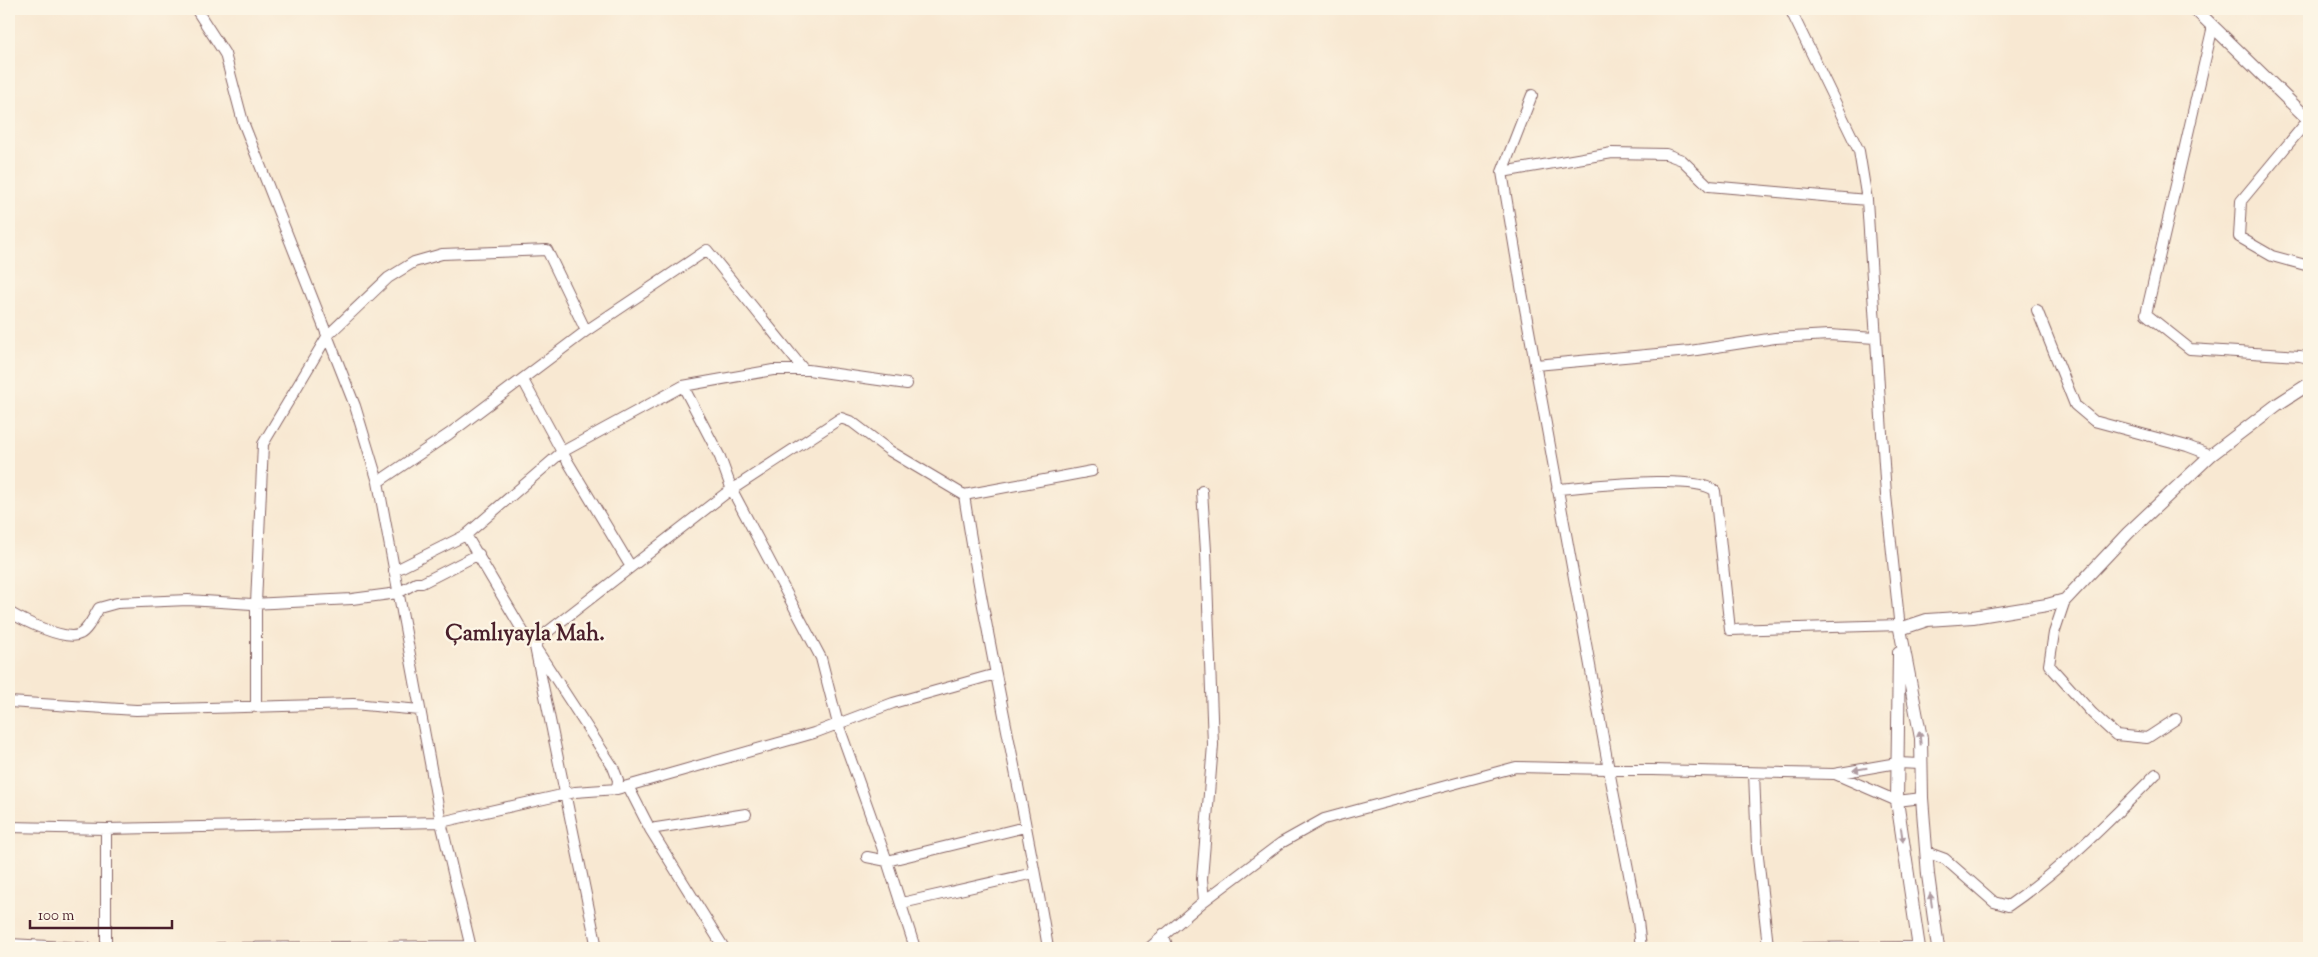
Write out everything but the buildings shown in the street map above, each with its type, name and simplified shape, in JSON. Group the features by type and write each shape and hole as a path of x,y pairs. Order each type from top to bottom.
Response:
{"street":[{"path":"196,9 225,54 243,122 328,334 355,406 378,482 441,822 471,947 218,948"},
{"path":"1790,9 1859,151 1867,200 1886,495 1900,627 1921,738 1922,798 1926,852 1938,948"},
{"path":"2195,9 2309,119 2240,201 2239,236 2272,256 2309,266"},
{"path":"2213,26 2146,314 2190,349 2309,358"},
{"path":"1532,95 1502,172 1557,489 1638,921 1641,948"},
{"path":"1502,172 1612,153 1666,154 1682,160 1709,186 1867,200"},
{"path":"256,707 256,604 262,444 328,334 388,278 414,262 442,254 544,249 547,250 586,332"},
{"path":"378,482 523,380 586,332 707,250 804,370"},
{"path":"2037,310 2075,405 2094,421 2187,446 2211,455"},
{"path":"1536,365 1690,351 1775,338 1829,336 1875,338"},
{"path":"394,571 466,535 562,452 683,386 773,370 804,370 907,384"},
{"path":"523,380 562,452 631,567"},
{"path":"2176,719 2147,738 2116,735 2092,713 2049,665 2054,633 2065,600 2128,533 2211,455 2278,404 2309,384"},
{"path":"683,386 720,457 732,490 820,658 838,724 888,861 915,948"},
{"path":"597,948 535,647 541,637 732,490 841,418 852,422 890,451 964,495 1092,471"},
{"path":"1557,489 1659,482 1700,484 1711,487 1715,491 1730,630 1900,627 1928,620 1973,617 2047,605 2065,600"},
{"path":"1202,491 1213,746 1202,879 1204,902"},
{"path":"964,495 978,588 1048,948"},
{"path":"466,535 479,554 524,633 613,768 618,780 617,790"},
{"path":"9,612 63,635 76,636 82,634 99,608 117,603 188,600 256,604 352,599 398,593 416,582 422,583 479,554"},
{"path":"1754,773 1757,848 1768,946 1788,948 1918,948 1897,801 1900,627"},
{"path":"9,827 106,829 441,822 565,794 617,790 838,724 893,703 996,674"},
{"path":"9,702 136,710 353,704 420,710"},
{"path":"1149,948 1163,934 1281,843 1324,819 1516,768 1834,774 1897,762 1921,764"},
{"path":"1834,774 1897,801 1922,798"},
{"path":"1926,852 1945,859 1994,902 2008,906 2038,886 2156,774"},
{"path":"628,786 650,829 724,948"},
{"path":"650,829 746,814"},
{"path":"867,857 888,861 1025,828"},
{"path":"106,829 106,948"},
{"path":"902,903 1034,873"},
{"path":"1163,934 1168,948"},
{"path":"9,944 87,948"}],"district":[{"name":"Çamlıyayla Mah.","path":"525,632"}]}
